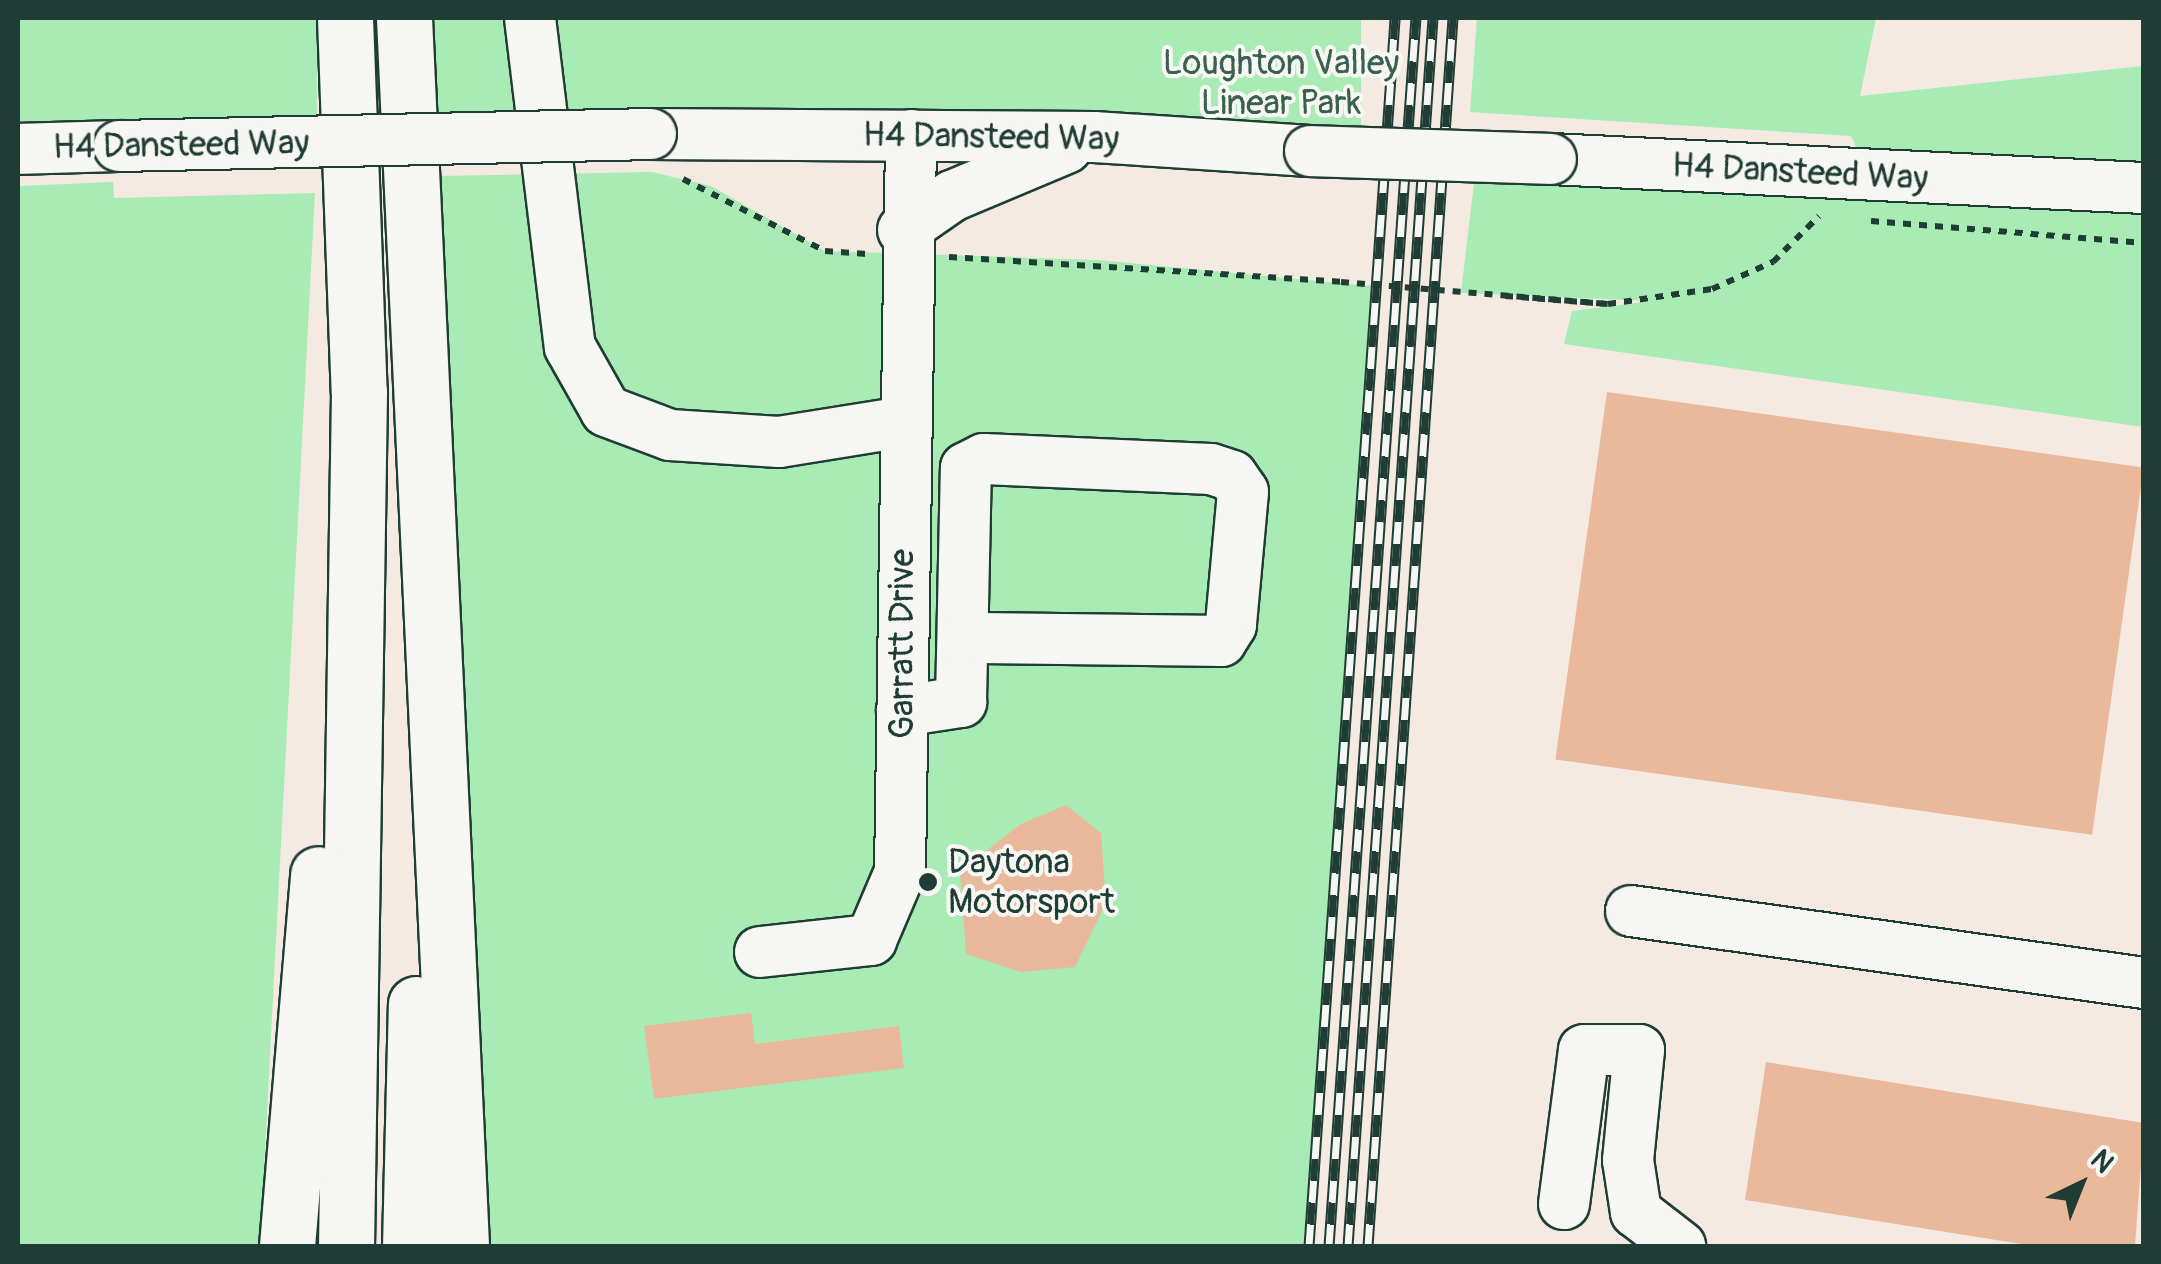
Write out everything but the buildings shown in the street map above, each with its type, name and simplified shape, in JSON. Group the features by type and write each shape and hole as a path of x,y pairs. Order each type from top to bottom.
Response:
{"highway":[{"path":"345,18 359,392 346,1246"},
{"path":"404,18 461,1246"},
{"path":"287,1246 359,392"},
{"path":"410,1246 426,556"}],"street":[{"path":"530,18 570,347 606,412 670,435 779,442 904,422"},
{"name":"Garratt Drive","path":"760,952 870,940 900,872 903,243 911,135"},
{"name":"H4 Dansteed Way","path":"18,149 119,146 659,155 911,135 1094,137 1310,151 2144,188"},
{"path":"903,243 952,196 1094,137"},
{"path":"902,711 961,702 965,481 984,458 1211,469 1232,476 1242,492 1221,641 963,638"},
{"path":"1631,911 2144,983"},
{"path":"1564,1204 1584,1050 1639,1050 1628,1160 1636,1212 1680,1246"}],"path":[{"path":"659,155 825,252 903,243 1608,304"},
{"path":"1505,296 1608,304 1712,289 1773,262 1819,216 1838,218"},
{"path":"1858,220 2144,244"}],"green space":[{"path":"18,18 317,18 317,149 18,149"},
{"name":"Loughton Valley Linear Park","path":"428,18 1361,18 1361,139 428,139"},
{"path":"1477,18 1876,18 1860,96 2143,66 2143,165 1858,151 1851,136 1470,112"},
{"path":"1477,157 2143,188 2143,427 1564,344 1572,311 1651,301 1461,293"},
{"path":"652,172 711,186 825,251 1098,260 1371,286 1309,1246 488,1246 438,176"},
{"path":"113,182 114,198 315,193 260,1246 18,1246 18,186"}],"railway":[{"path":"1309,1246 1395,18"},
{"path":"1329,1246 1416,18"},
{"path":"1348,1246 1433,18"},
{"path":"1368,1246 1453,18"}],"place":[{"name":"Daytona Motorsport","path":"928,882"}]}
